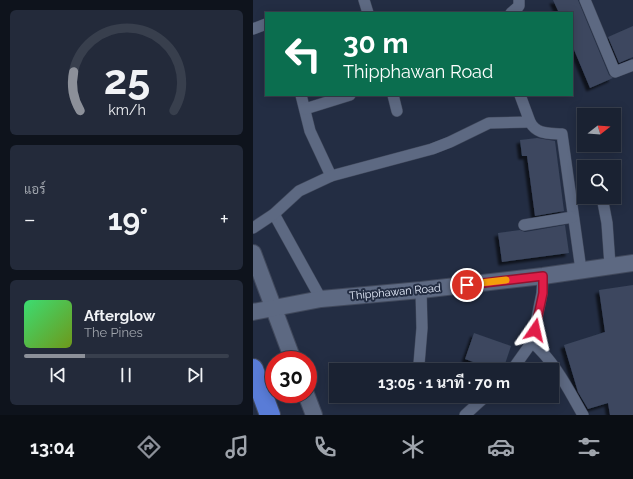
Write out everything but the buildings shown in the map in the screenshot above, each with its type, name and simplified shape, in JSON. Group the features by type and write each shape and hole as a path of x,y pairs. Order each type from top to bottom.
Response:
{"highway":[{"path":"253,368 271,415"}],"street":[{"path":"364,0 368,12"},
{"path":"512,12 519,6 519,0"},
{"path":"585,0 615,72 633,65"},
{"path":"253,29 265,24"},
{"path":"301,96 310,131 331,176"},
{"path":"305,109 347,96"},
{"path":"393,96 397,111"},
{"path":"520,96 530,122 536,130 540,132 562,134 581,270"},
{"path":"253,228 274,214 299,191 331,176 432,149 489,123 530,122"},
{"path":"603,204 607,223 610,265"},
{"path":"274,214 321,298"},
{"path":"524,226 573,217"},
{"path":"253,253 290,351"},
{"name":"Thipphawan Road","path":"253,312 321,298 421,290 543,276 633,262"},
{"path":"517,363 532,342 543,293 543,276"},
{"path":"419,363 422,328 421,290"},
{"path":"532,342 543,352 556,369 583,415"},
{"path":"309,403 314,415"},
{"path":"465,415 478,403"}],"slow traffic":[{"path":"480,283 506,280"}],"route":[{"path":"467,285 543,276 543,293 535,330"}]}
